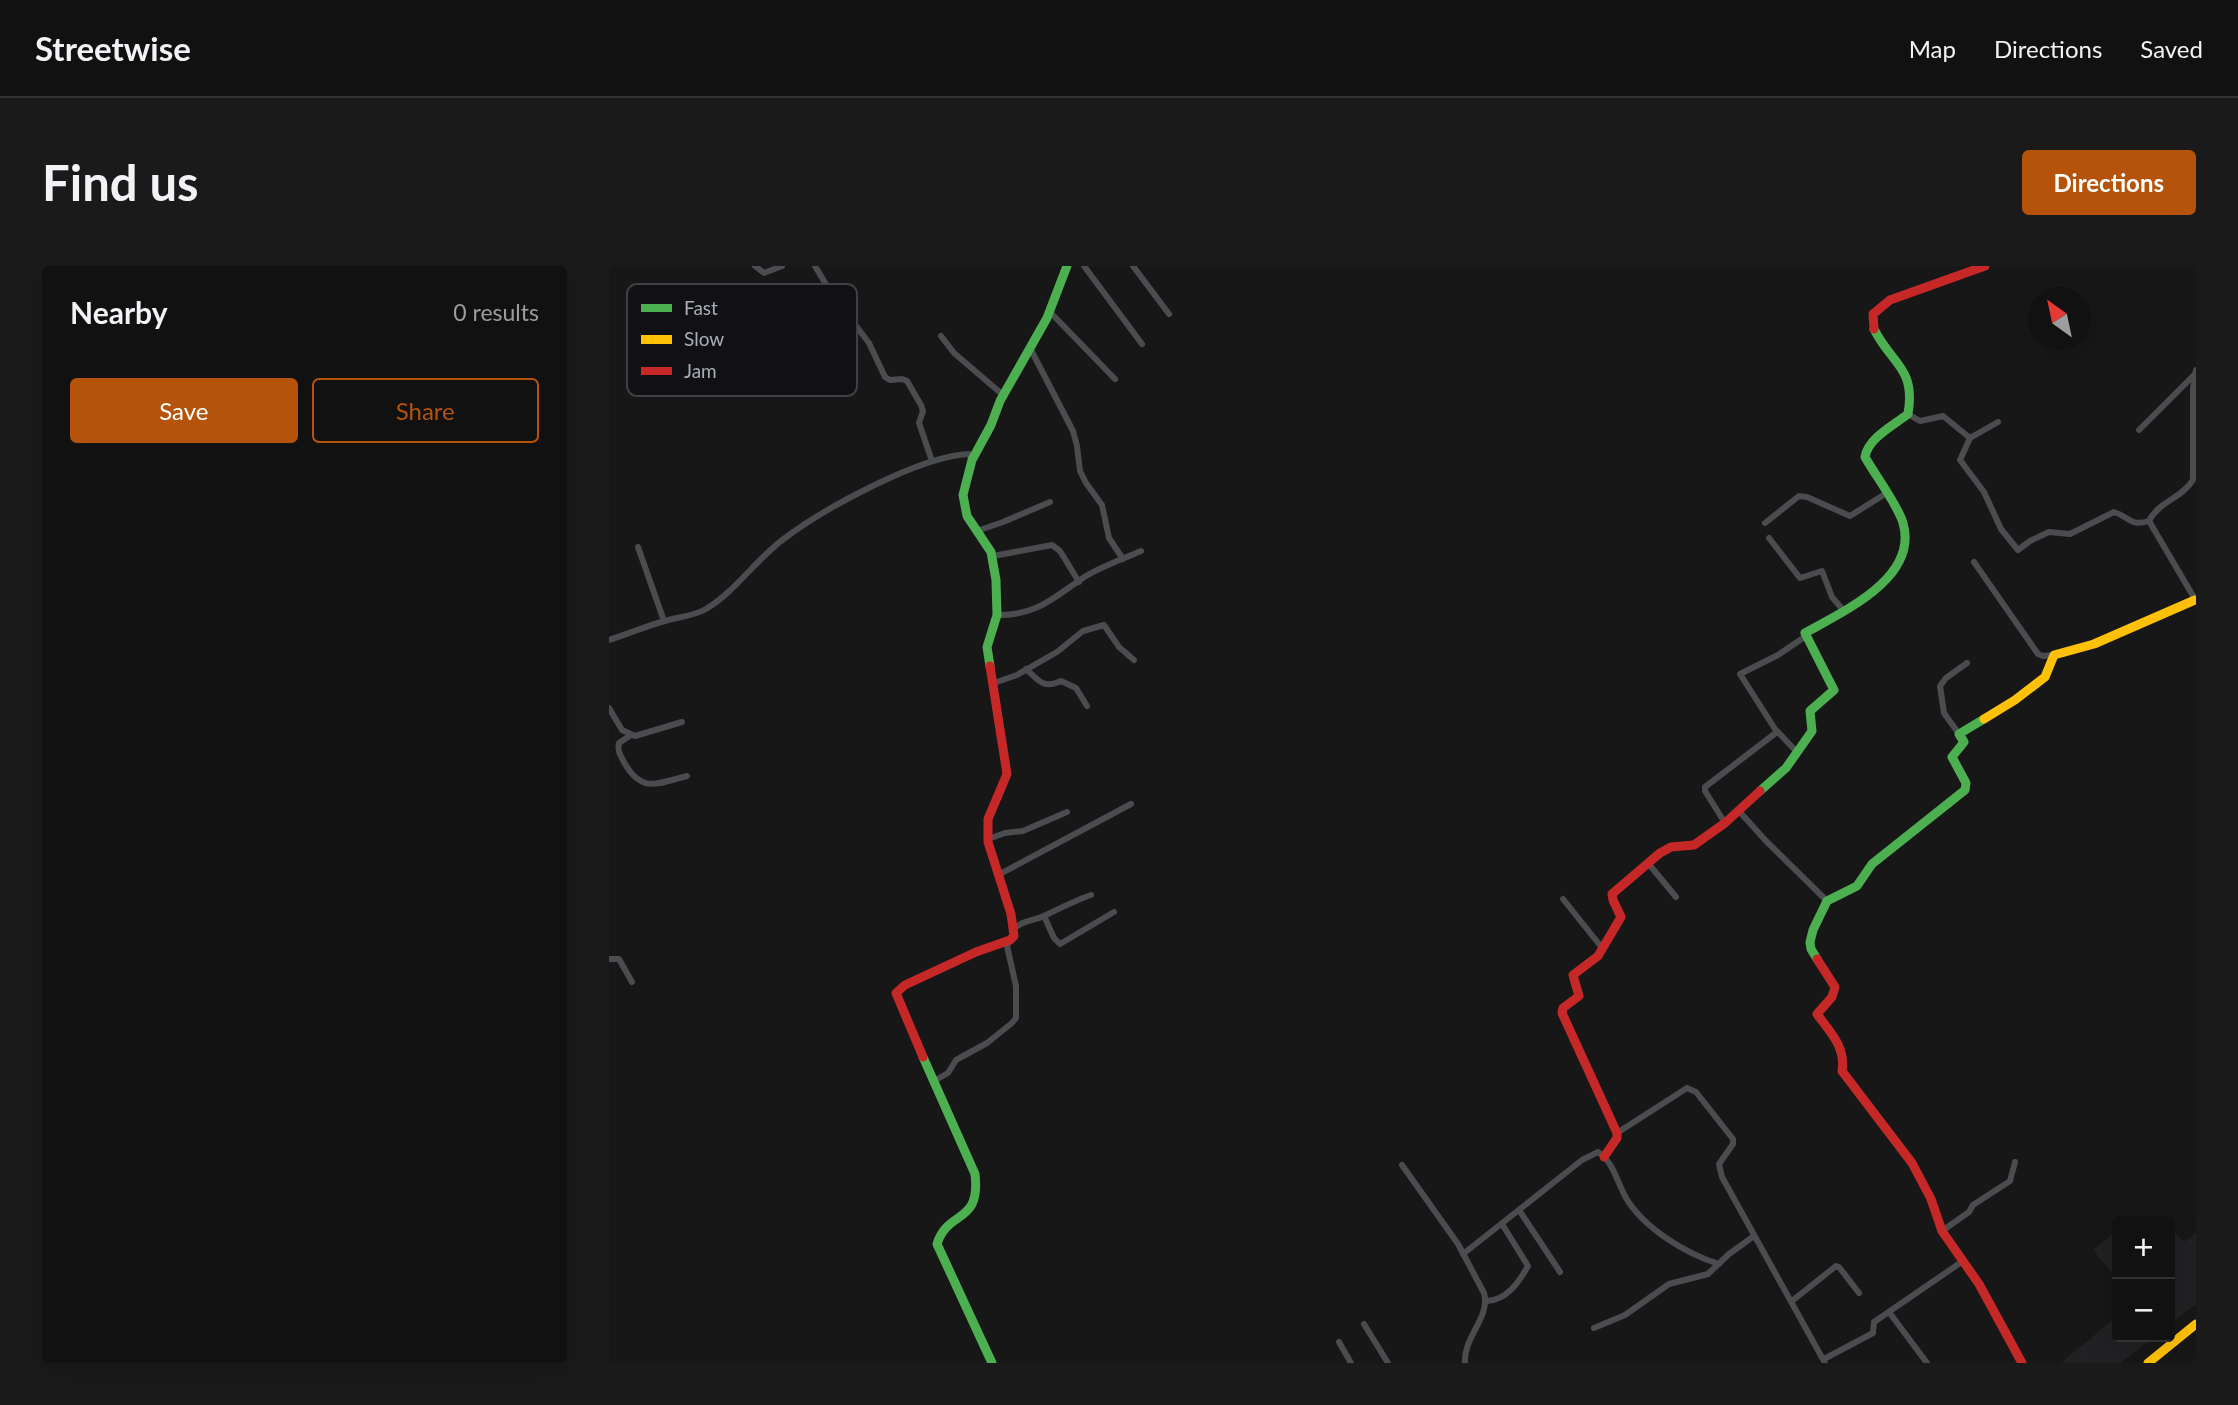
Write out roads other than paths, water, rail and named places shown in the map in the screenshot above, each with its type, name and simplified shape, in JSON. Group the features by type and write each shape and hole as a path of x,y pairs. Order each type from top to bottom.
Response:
{"street":[{"path":"755,266 764,273 782,266"},
{"path":"815,266 826,284"},
{"path":"935,1081 948,1073 959,1058 987,1043 1016,1018 1016,986 1007,946 1014,936 1014,929 988,839 988,819 1007,774 987,647 997,614 993,556 967,516 963,495 972,460 1003,395 1050,312 1067,266"},
{"path":"1084,266 1142,344"},
{"path":"1133,266 1169,314"},
{"path":"1604,1157 1617,1139 1617,1133 1562,1013 1563,1008 1579,996 1573,975 1598,956 1621,915 1611,899 1612,894 1671,847 1694,845 1725,823 1778,775 1812,731 1810,711 1834,690 1806,636 1806,631 1844,611 1876,589 1903,554 1906,530 1864,453 1869,445 1908,414 1909,384 1903,369 1876,334 1871,323 1873,314 1890,300 1985,266"},
{"path":"1050,312 1115,379"},
{"path":"857,327 869,343 885,377 907,381 916,397 923,411 919,422 932,461"},
{"path":"941,336 954,353 1003,395"},
{"path":"1030,348 1073,431 1080,471 1103,505 1109,538 1123,559"},
{"path":"2139,430 2195,372"},
{"path":"1998,422 1970,438 1960,460 1984,492 2001,529 2018,550 2049,532 2070,534 2114,512 2132,523 2140,524 2149,520 2193,480 2195,372"},
{"path":"1908,414 1920,421 1943,416 1970,438"},
{"path":"609,640 664,621 702,612 728,595 784,538 862,491 932,461 953,455 969,454 972,460"},
{"path":"1765,523 1799,496 1850,516 1885,494"},
{"path":"977,531 1050,502"},
{"path":"1974,562 2038,653 2043,656 2054,654 2094,644 2196,600 2149,520"},
{"path":"1769,538 1801,579 1822,570 1832,597 1844,611"},
{"path":"993,556 1052,545 1060,551 1079,582"},
{"path":"638,547 664,621"},
{"path":"997,614 1013,615 1035,610 1079,582 1141,551"},
{"path":"993,683 1057,652 1083,631 1104,625 1119,647 1134,660"},
{"path":"1797,752 1777,732 1740,674 1779,655 1806,636"},
{"path":"1959,734 2015,700 2045,677 2054,654"},
{"path":"1966,663 1940,686 1944,713 1964,742 1952,757 1966,783 1965,790 1872,864 1857,886 1827,901 1810,942 1811,949 1833,982 1834,992 1817,1012 1842,1049 1844,1075 1912,1163 1931,1199 1942,1231 1990,1302 2022,1363"},
{"path":"1026,669 1044,684 1050,686 1061,681 1073,686 1087,706"},
{"path":"609,709 622,730 631,735"},
{"path":"682,722 644,734 631,735 619,743 618,752 640,782 650,784 687,776"},
{"path":"1725,823 1705,787 1777,732"},
{"path":"997,875 1131,804"},
{"path":"1738,809 1766,841 1827,901"},
{"path":"988,839 1023,831 1067,812"},
{"path":"1648,863 1676,897"},
{"path":"1014,929 1019,924 1044,916 1062,905 1091,895"},
{"path":"1563,898 1603,949"},
{"path":"1044,916 1054,938 1061,944 1114,912"},
{"path":"990,1358 937,1244 942,1232 973,1206 978,1187 975,1174 897,1002 896,993 905,985 977,951 1010,940"},
{"path":"609,959 619,959 632,982"},
{"path":"1617,1133 1691,1088 1733,1139 1719,1170 1824,1361 1873,1333 1874,1322 1963,1261"},
{"path":"1463,1254 1582,1160 1595,1153 1604,1157 1625,1196 1638,1212 1678,1248 1714,1263"},
{"path":"1942,1231 1969,1212 1973,1205 2009,1182 2015,1161"},
{"path":"1402,1165 1463,1254 1487,1301"},
{"path":"1519,1210 1560,1272"},
{"path":"1487,1301 1502,1298 1528,1266 1502,1224"},
{"path":"1594,1328 1625,1315 1669,1284 1701,1277 1714,1263 1754,1236"},
{"path":"1792,1301 1836,1266 1859,1293"},
{"path":"1465,1363 1466,1345 1487,1301"},
{"path":"1889,1312 1927,1363"},
{"path":"1364,1324 1388,1363"},
{"path":"2148,1363 2196,1324"},
{"path":"1339,1342 1351,1363"}]}
